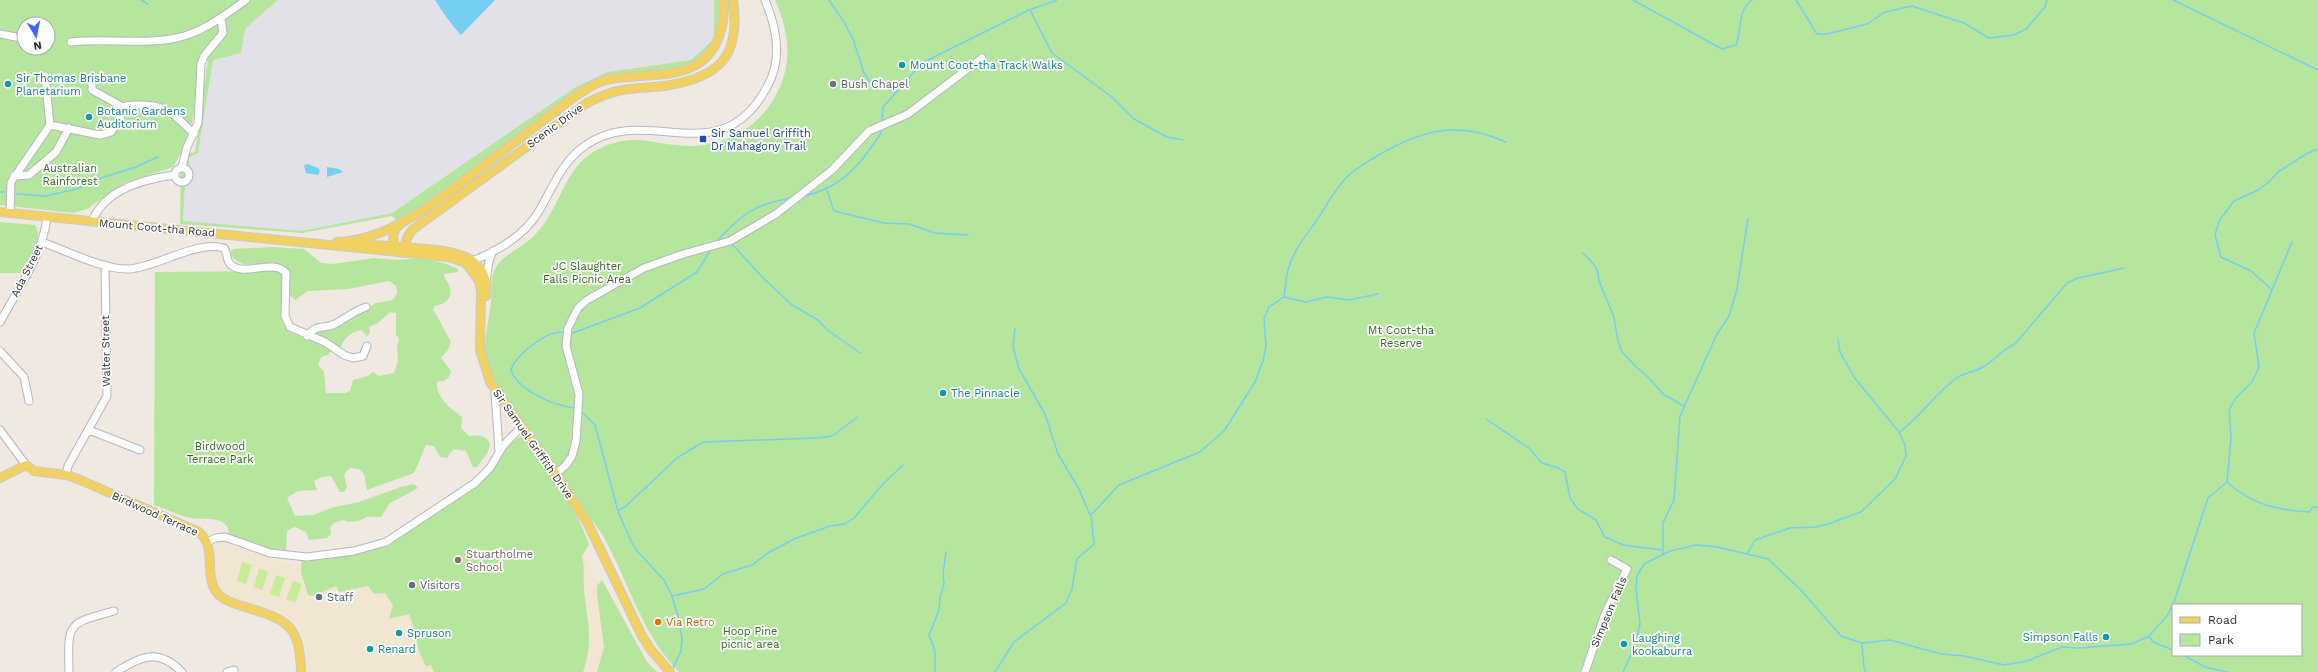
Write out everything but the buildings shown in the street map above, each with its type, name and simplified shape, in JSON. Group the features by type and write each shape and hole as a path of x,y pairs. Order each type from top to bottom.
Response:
{"main road":[{"name":"Scenic Drive","path":"396,246 393,238 395,229 441,198 573,98 599,82 611,79 674,73 688,69 700,63 716,45 721,33 725,11 723,0"},
{"name":"Scenic Drive","path":"404,250 408,236 414,229 587,103 618,91 691,81 708,73 718,66 731,47 736,27 733,0"},
{"name":"Mount Coot-tha Road","path":"0,212 47,218 404,250"},
{"name":"Scenic Drive","path":"333,242 356,240 410,219"},
{"name":"Mount Coot-tha Road","path":"313,242 396,246"},
{"path":"396,246 404,250 469,261 481,270 486,282 486,296 481,319"},
{"name":"Sir Samuel Griffith Drive","path":"469,261 480,283 480,350 485,372 496,392 556,474 593,532 642,636 668,670"},
{"path":"0,478 26,465"},
{"name":"Birdwood Terrace","path":"26,465 34,471 66,475 195,530 202,534 207,542"},
{"path":"207,542 210,552 210,579 217,593 225,600 275,616 288,625 299,644 301,672"}],"street":[{"path":"71,42 102,40 158,41 178,38 199,30 221,18 246,0"},
{"path":"469,261 515,238 525,229 538,213 557,176 570,158 592,141 610,133 632,129 693,135 704,134 732,124 749,112 763,95 770,83 776,62 776,30 765,0"},
{"path":"182,168 187,147 198,123 199,78 201,64 204,56 223,33 221,18"},
{"path":"0,34 16,37"},
{"path":"556,474 566,465 572,456 576,441 577,404 579,394 566,352 568,328 578,308 587,300 644,268 732,240 776,214 832,170 869,131 908,114 982,58"},
{"path":"10,214 12,182 14,176 50,125 45,76"},
{"path":"92,85 92,90 96,94 123,108"},
{"path":"50,125 100,135 111,132 120,118 123,108 130,104 166,108 194,134"},
{"path":"14,176 29,175 56,152 69,128"},
{"path":"175,175 176,171 182,168"},
{"path":"175,175 181,182 188,180 188,171 182,168"},
{"path":"92,222 95,212 123,189 142,181 175,175"},
{"name":"Ada Street","path":"0,322 42,242 47,218"},
{"path":"42,242 105,265 131,269 204,248 224,248 229,263 232,266 242,269 276,268 284,271 286,274 285,297 287,322 290,327 307,336 325,342 348,357 363,356 367,346"},
{"path":"486,282 489,259 495,249"},
{"name":"Walter Street","path":"66,475 68,466 107,396 105,265"},
{"path":"307,336 316,327 335,324 353,312 366,307"},
{"path":"0,351 24,377 30,401"},
{"path":"496,392 500,442 496,459"},
{"name":"Birdwood Terrace","path":"207,542 216,538 224,537 270,553 307,557 354,552 386,542 475,483 496,459 505,444 521,427"},
{"path":"0,430 26,465"},
{"path":"89,430 140,450"},
{"name":"Simpson Falls","path":"1585,672 1605,614 1627,569 1611,560"},
{"path":"68,672 68,638 72,627 82,620 114,611"},
{"path":"116,672 137,659 156,656 175,665 182,672"}],"shaded area":[{"path":"278,0 714,0 714,39 691,60 607,72 574,88 392,213 302,231 183,222 185,185 193,177 188,158 198,153 213,59 241,53 245,29"},
{"name":"Stuartholme School","path":"520,442 649,672 306,672 306,652 304,640 298,626 286,616 229,596 220,590 215,582 214,553 219,542 290,564 369,556 419,528"}],"green space":[{"name":"Australian Rainforest","path":"0,0 278,0 245,29 241,53 213,60 198,153 188,158 193,177 185,185 183,221 302,231 392,213 574,88 607,72 691,60 714,39 714,0 720,0 722,12 717,38 701,58 684,67 612,75 468,172 414,213 397,221 392,216 302,233 180,224 181,156 195,152 208,59 201,59 190,137 173,167 124,183 87,209 73,213 0,205"},
{"name":"Mt Coot-tha Reserve","path":"775,0 2318,0 2318,672 679,672 666,657 645,624 601,532 532,433 495,384 486,362 485,349 486,332 491,303 492,279 494,271 500,262 530,239 544,224 551,214 573,171 590,154 613,143 634,140 687,146 716,143 742,131 753,123 764,113 772,102 783,78 786,67 787,44 783,22"},
{"path":"0,222 35,225 38,237 36,249 25,273 0,273"},
{"name":"Birdwood Terrace Park","path":"272,247 304,249 321,263 334,264 374,258 397,260 420,258 444,263 458,269 458,272 444,274 451,292 449,299 435,306 433,309 451,342 448,350 441,358 451,371 446,380 437,382 437,388 441,398 462,417 461,428 469,436 484,437 490,444 488,452 477,467 473,467 466,451 454,449 449,454 448,458 440,457 434,446 426,445 414,473 367,490 364,474 359,469 350,468 344,474 347,487 344,492 340,492 331,476 322,477 314,481 317,490 298,491 287,498 295,516 313,515 334,507 359,502 414,484 418,488 390,503 381,517 367,517 358,521 349,522 343,520 334,523 330,527 331,534 327,538 309,540 306,532 295,527 287,531 286,552 282,554 229,537 228,529 221,521 190,518 154,505 155,272 282,271 283,324 289,332 328,348 331,351 328,355 321,357 318,365 324,372 326,393 345,393 350,391 353,380 368,376 373,372 379,376 394,373 398,361 397,348 399,338 396,335 396,313 390,312 378,323 369,327 370,333 367,336 361,330 351,334 344,341 341,347 316,337 313,332 315,330 332,330 376,303 393,300 397,293 396,286 389,281 348,289 308,291 295,300 290,295 290,271 276,263 250,265 242,264 235,260 230,252 234,249"},
{"name":"Stuartholme School","path":"522,436 570,504 584,531 589,545 582,556 589,631 588,650 583,672 434,672 431,665 426,666 422,659 409,614 389,619 393,605 385,593 374,594 368,586 339,592 336,586 313,596 308,595 301,572 302,557 386,542 495,466 510,443"},
{"path":"242,562 252,565 246,584 237,581"},
{"path":"259,568 268,572 262,590 254,587"},
{"path":"276,575 285,578 279,597 270,594"},
{"path":"602,580 647,662 657,672 597,672 604,647 597,594 597,586"},
{"path":"293,581 302,584 295,603 286,599"}],"water":[{"path":"435,0 495,0 461,35"},
{"path":"308,164 318,168 320,171 318,175 306,173 304,165"},
{"path":"327,167 339,169 343,172 327,177"}],"waterway":[{"path":"141,0 148,4"},
{"path":"829,0 844,22 853,39 864,73 870,82 895,92"},
{"path":"882,123 883,107 922,63 1029,10 1057,0"},
{"path":"1633,0 1722,49 1736,45 1744,9 1752,0"},
{"path":"1796,0 1817,34 1827,34 1867,24 1885,12 1912,6 1964,23 1989,38 2014,35 2026,29 2045,7 2047,0"},
{"path":"2173,0 2318,70"},
{"path":"1030,10 1052,53 1112,97 1134,119 1167,137 1183,140"},
{"path":"803,196 816,193 829,187 849,173 866,155 881,133 882,128"},
{"path":"995,672 1014,642 1066,603 1072,589 1077,559 1094,544 1091,515 1119,485 1200,452 1224,431 1255,382 1263,361 1266,346 1264,319 1269,307 1284,297 1287,274 1294,254 1345,179 1356,169 1377,156 1393,147 1424,134 1440,131 1472,131 1506,142"},
{"path":"2271,289 2251,271 2221,257 2215,235 2219,221 2234,201 2258,190 2269,182 2278,172 2306,154 2318,149"},
{"path":"17,194 46,196 76,189 104,177 136,167 158,157"},
{"path":"826,187 834,211 884,223 909,224 935,233 968,235"},
{"path":"717,241 742,217 758,207 779,200 792,198"},
{"path":"1663,554 1663,523 1674,500 1680,416 1716,336 1729,316 1737,289 1748,218"},
{"path":"2227,482 2231,438 2229,410 2235,399 2252,382 2259,367 2254,333 2292,242"},
{"path":"732,244 763,278 792,305 818,320 826,329 860,353"},
{"path":"570,334 640,308 697,272 711,249"},
{"path":"1583,253 1592,262 1598,272 1599,281 1614,317 1618,341 1622,352 1663,394 1684,406"},
{"path":"1900,432 1955,379 1961,375 1983,367 2015,344 2067,283 2078,278 2124,268"},
{"path":"1284,297 1306,302 1327,297 1349,300 1378,294"},
{"path":"1015,329 1013,347 1019,369 1045,414 1058,454 1079,489 1090,515"},
{"path":"565,333 550,335 534,344 519,357 511,370 515,378 529,391 548,401 575,408"},
{"path":"1747,554 1755,540 1790,528 1816,527 1828,524 1861,512 1895,479 1906,456 1905,445 1899,432 1854,377 1840,352 1838,340"},
{"path":"580,410 595,425 618,511 630,539 636,550 664,580 672,596 678,616 682,638 681,651 672,670"},
{"path":"618,511 626,506 677,458 703,442 817,438 832,436 858,417"},
{"path":"1486,419 1529,448 1542,463 1565,472 1570,498 1578,509 1596,520 1605,537 1623,545 1661,550"},
{"path":"672,596 704,589 723,574 752,565 768,553 794,539 830,526 845,524 854,518 883,484 903,465"},
{"path":"2173,604 2208,498 2227,482 2245,496 2255,501 2275,507 2286,510 2309,512 2313,507 2318,507"},
{"path":"1623,672 1634,648 1640,624 1636,589 1637,576 1644,564 1670,551 1696,545 1717,547 1768,559 1800,589 1841,636 1862,643 1890,640 1941,654 1964,656 2004,665 2027,661 2062,647 2078,648 2132,644 2149,636 2167,616 2172,606"},
{"path":"935,672 935,651 929,635 939,610 940,598 944,584 943,574 946,552"},
{"path":"2149,636 2153,642 2172,650"},
{"path":"1862,643 1864,668 1866,672"},
{"path":"2185,656 2205,667 2227,672"}],"place":[{"name":"Mount Coot-tha Track Walks","path":"902,65"},
{"name":"Sir Thomas Brisbane Planetarium","path":"8,84"},
{"name":"Bush Chapel","path":"833,84"},
{"name":"Botanic Gardens Auditorium","path":"89,117"},
{"name":"Sir Samuel Griffith Dr Mahagony Trail","path":"703,139"},
{"name":"The Pinnacle","path":"943,393"},
{"name":"Stuartholme School","path":"458,560"},
{"name":"Visitors","path":"412,585"},
{"name":"Staff","path":"319,597"},
{"name":"Via Retro","path":"658,622"},
{"name":"Spruson","path":"399,633"},
{"name":"Simpson Falls","path":"2106,637"},
{"name":"Laughing kookaburra","path":"1624,644"},
{"name":"Renard","path":"370,649"}],"park label":[{"name":"JC Slaughter Falls Picnic Area","path":"587,272"},
{"name":"Hoop Pine picnic area","path":"750,637"}]}
